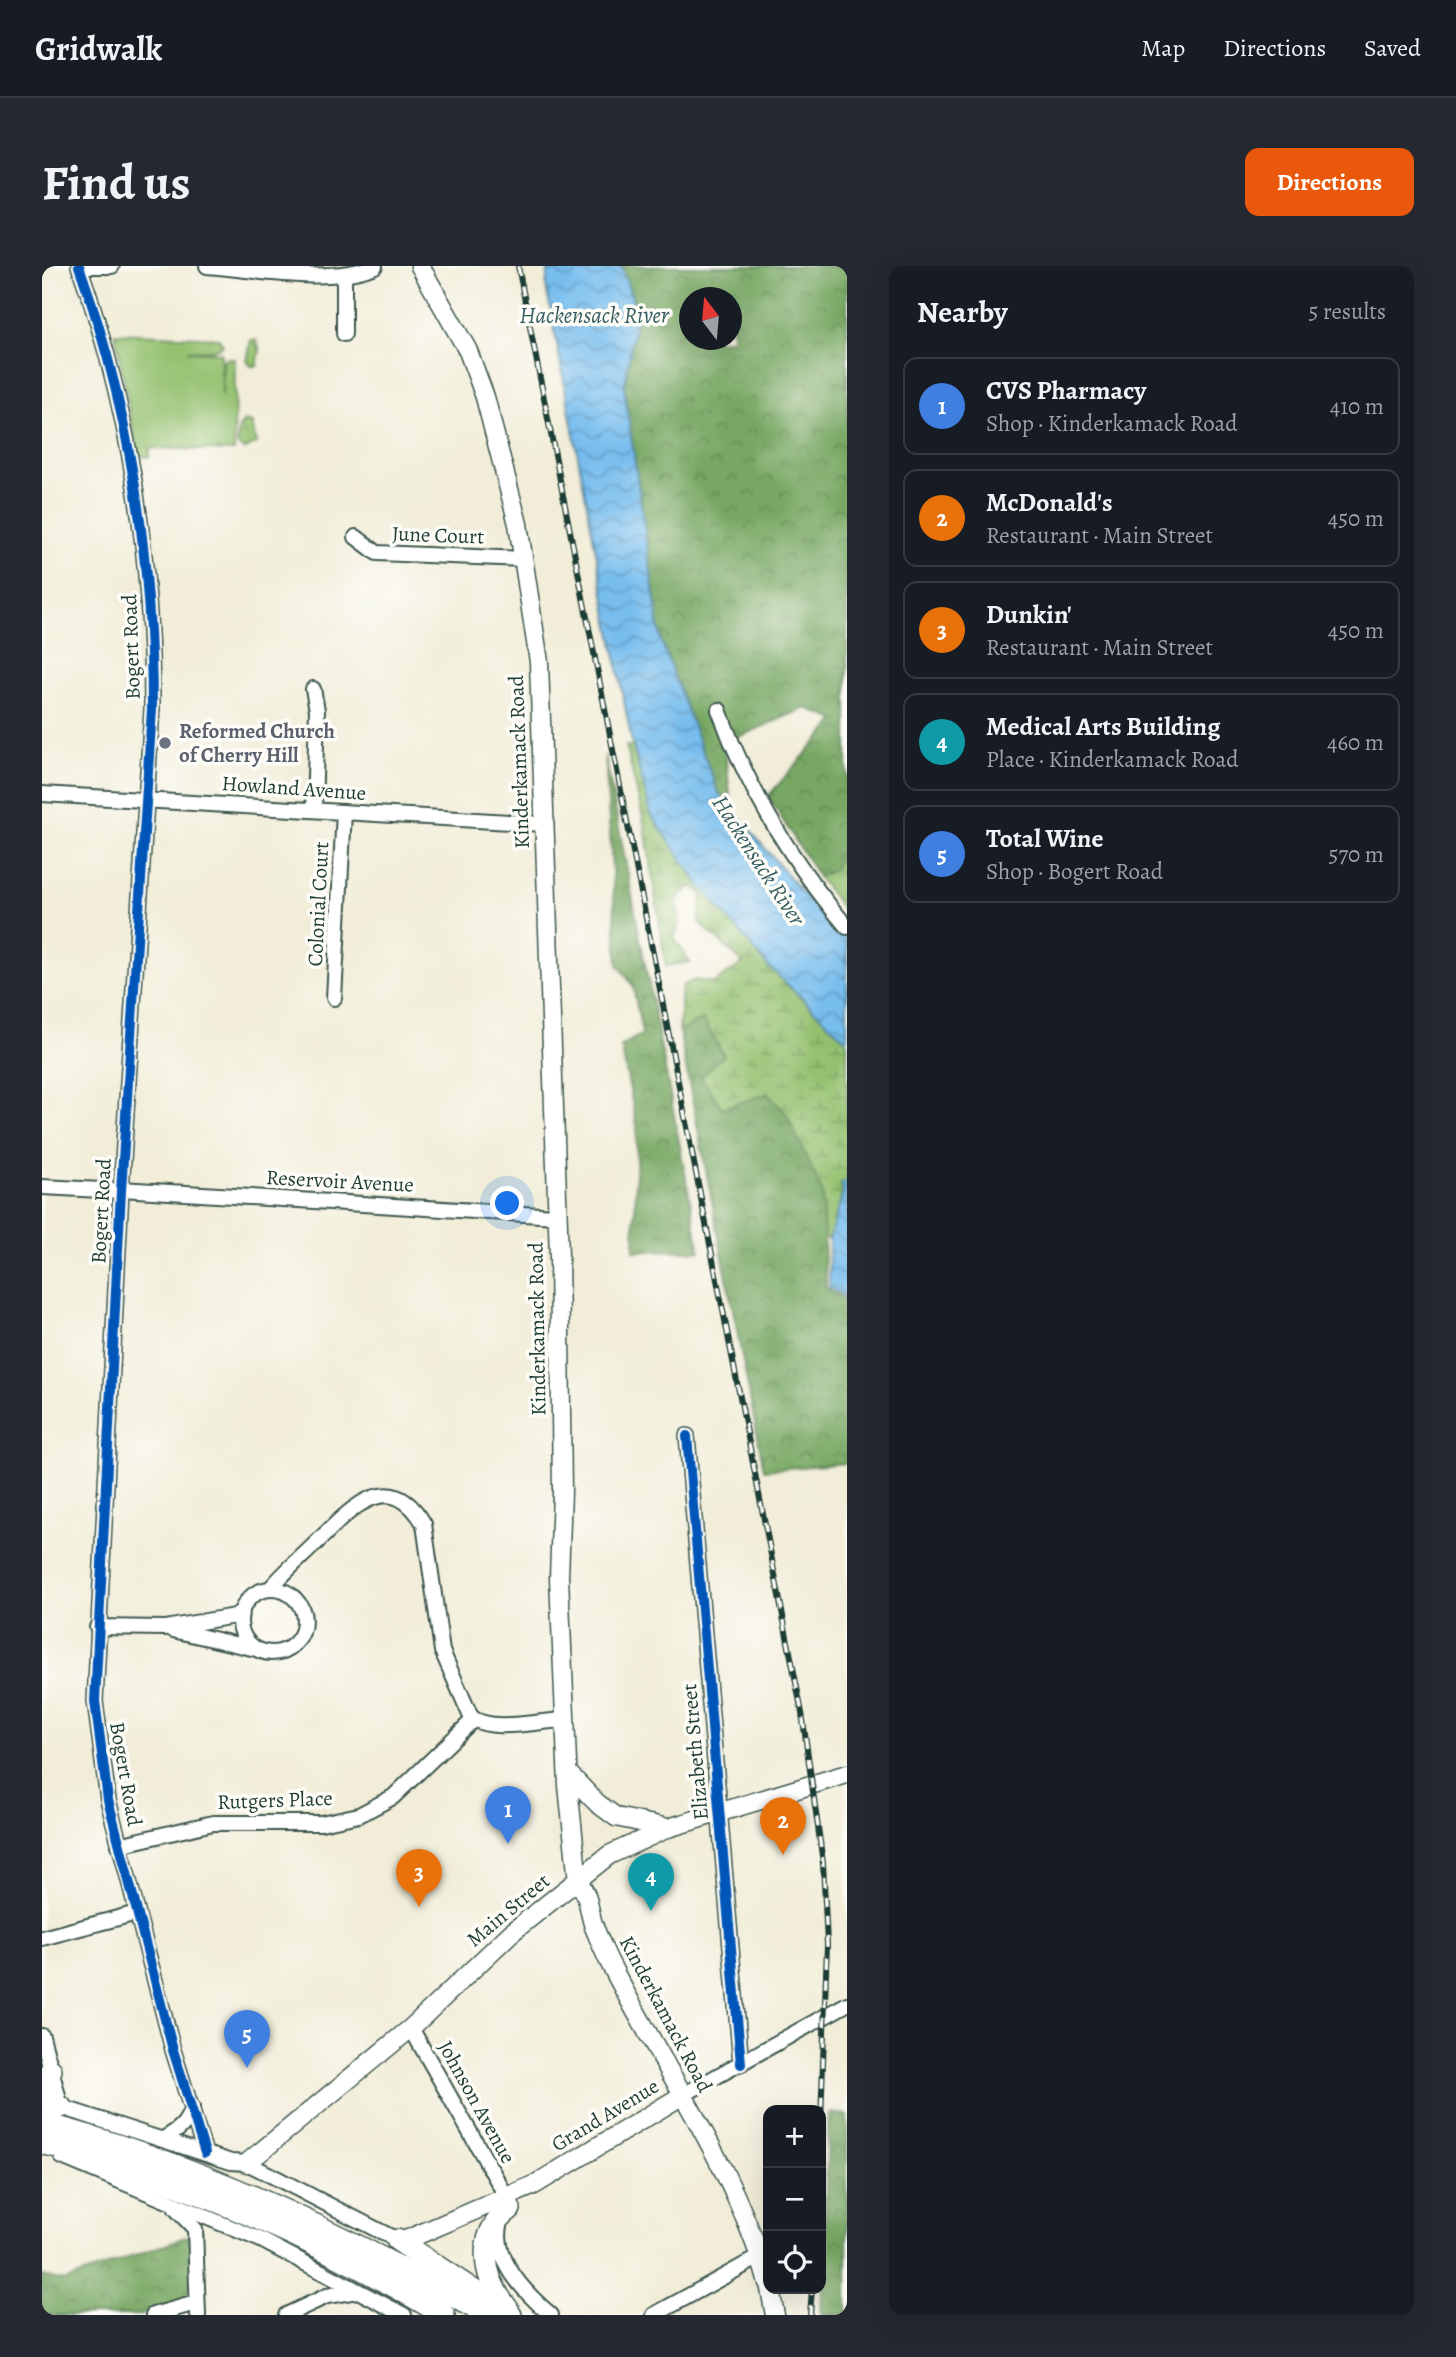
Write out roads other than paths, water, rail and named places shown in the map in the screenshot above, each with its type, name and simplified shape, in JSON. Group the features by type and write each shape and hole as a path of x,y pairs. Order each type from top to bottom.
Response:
{"highway":[{"path":"42,2123 126,2147 240,2189 367,2248 487,2315"},
{"path":"42,2143 122,2166 234,2208 357,2265 444,2315"},
{"path":"508,2202 489,2230 485,2250 494,2287 513,2315"},
{"path":"397,2240 513,2315"}],"main road":[{"name":"Kinderkamack Road","path":"420,266 458,330 475,368 505,467 525,559 540,675 562,1387 559,1578 564,1720 578,1882 586,1892 593,1924 612,1968 733,2187 763,2264"},
{"path":"568,1773 597,1804 616,1817 668,1828"},
{"name":"Main Street","path":"247,2163 411,2028 511,1933 610,1855 668,1828 847,1774"},
{"name":"Grand Avenue","path":"397,2240 406,2240 508,2202 683,2095"},
{"path":"771,2294 775,2315"}],"street":[{"name":"Bogert Road","path":"79,266 122,418 143,530 152,649 146,800 97,1627 95,1672 98,1739 119,1845 173,2050 205,2153"},
{"path":"89,266 112,266"},
{"path":"207,266 344,274 375,266"},
{"path":"344,274 344,334"},
{"name":"June Court","path":"356,537 377,553 525,559"},
{"path":"313,690 317,710 314,810"},
{"path":"719,710 744,772 768,820 814,887 847,927"},
{"name":"Howland Avenue","path":"42,794 544,824"},
{"name":"Colonial Court","path":"334,998 344,812"},
{"name":"Reservoir Avenue","path":"42,1187 556,1216"},
{"name":"Elizabeth Street","path":"687,1436 741,2064"},
{"path":"270,1589 356,1504 378,1496 399,1499 418,1514 427,1534 442,1651 474,1719 493,1727 564,1720"},
{"path":"97,1627 165,1628 235,1615 242,1611 253,1595 270,1589 280,1590 296,1600 301,1608 303,1626 300,1635 287,1649 278,1652 165,1628"},
{"path":"242,1611 241,1629 251,1645 259,1650"},
{"name":"Rutgers Place","path":"119,1845 213,1823 321,1823 359,1815 393,1797 474,1719"},
{"path":"42,1938 137,1913"},
{"name":"Grand Avenue","path":"683,2095 847,2004"},
{"name":"Johnson Avenue","path":"411,2028 508,2202"},
{"path":"42,2036 51,2104 230,2162 247,2163 397,2240"},
{"path":"163,2139 178,2131 188,2119 192,2107"},
{"path":"42,2149 261,2240 404,2315"},
{"path":"153,2315 197,2309 195,2229 187,2217 161,2197"},
{"path":"508,2202 499,2228 500,2250 514,2274 551,2315"},
{"path":"654,2315 761,2256"},
{"path":"286,2315 340,2292 358,2291"}],"water":[{"name":"Hackensack River","path":"549,266 621,266 637,312 624,387 661,641 718,792 831,927 847,939 847,1041 768,966 696,880 651,814 631,738 546,286"},
{"path":"847,1181 847,1298 829,1287 829,1240 843,1192 841,1184"}],"railway":[{"path":"518,266 802,1713 823,1863 827,1944 822,2105"},
{"path":"810,2315 812,2294"}],"place":[{"name":"Reformed Church of Cherry Hill","path":"165,743"},
{"name":"CVS Pharmacy","path":"508,1844"},
{"name":"McDonald's","path":"783,1855"},
{"name":"Dunkin'","path":"419,1907"},
{"name":"Medical Arts Building","path":"651,1911"},
{"name":"Total Wine","path":"247,2068"}]}
